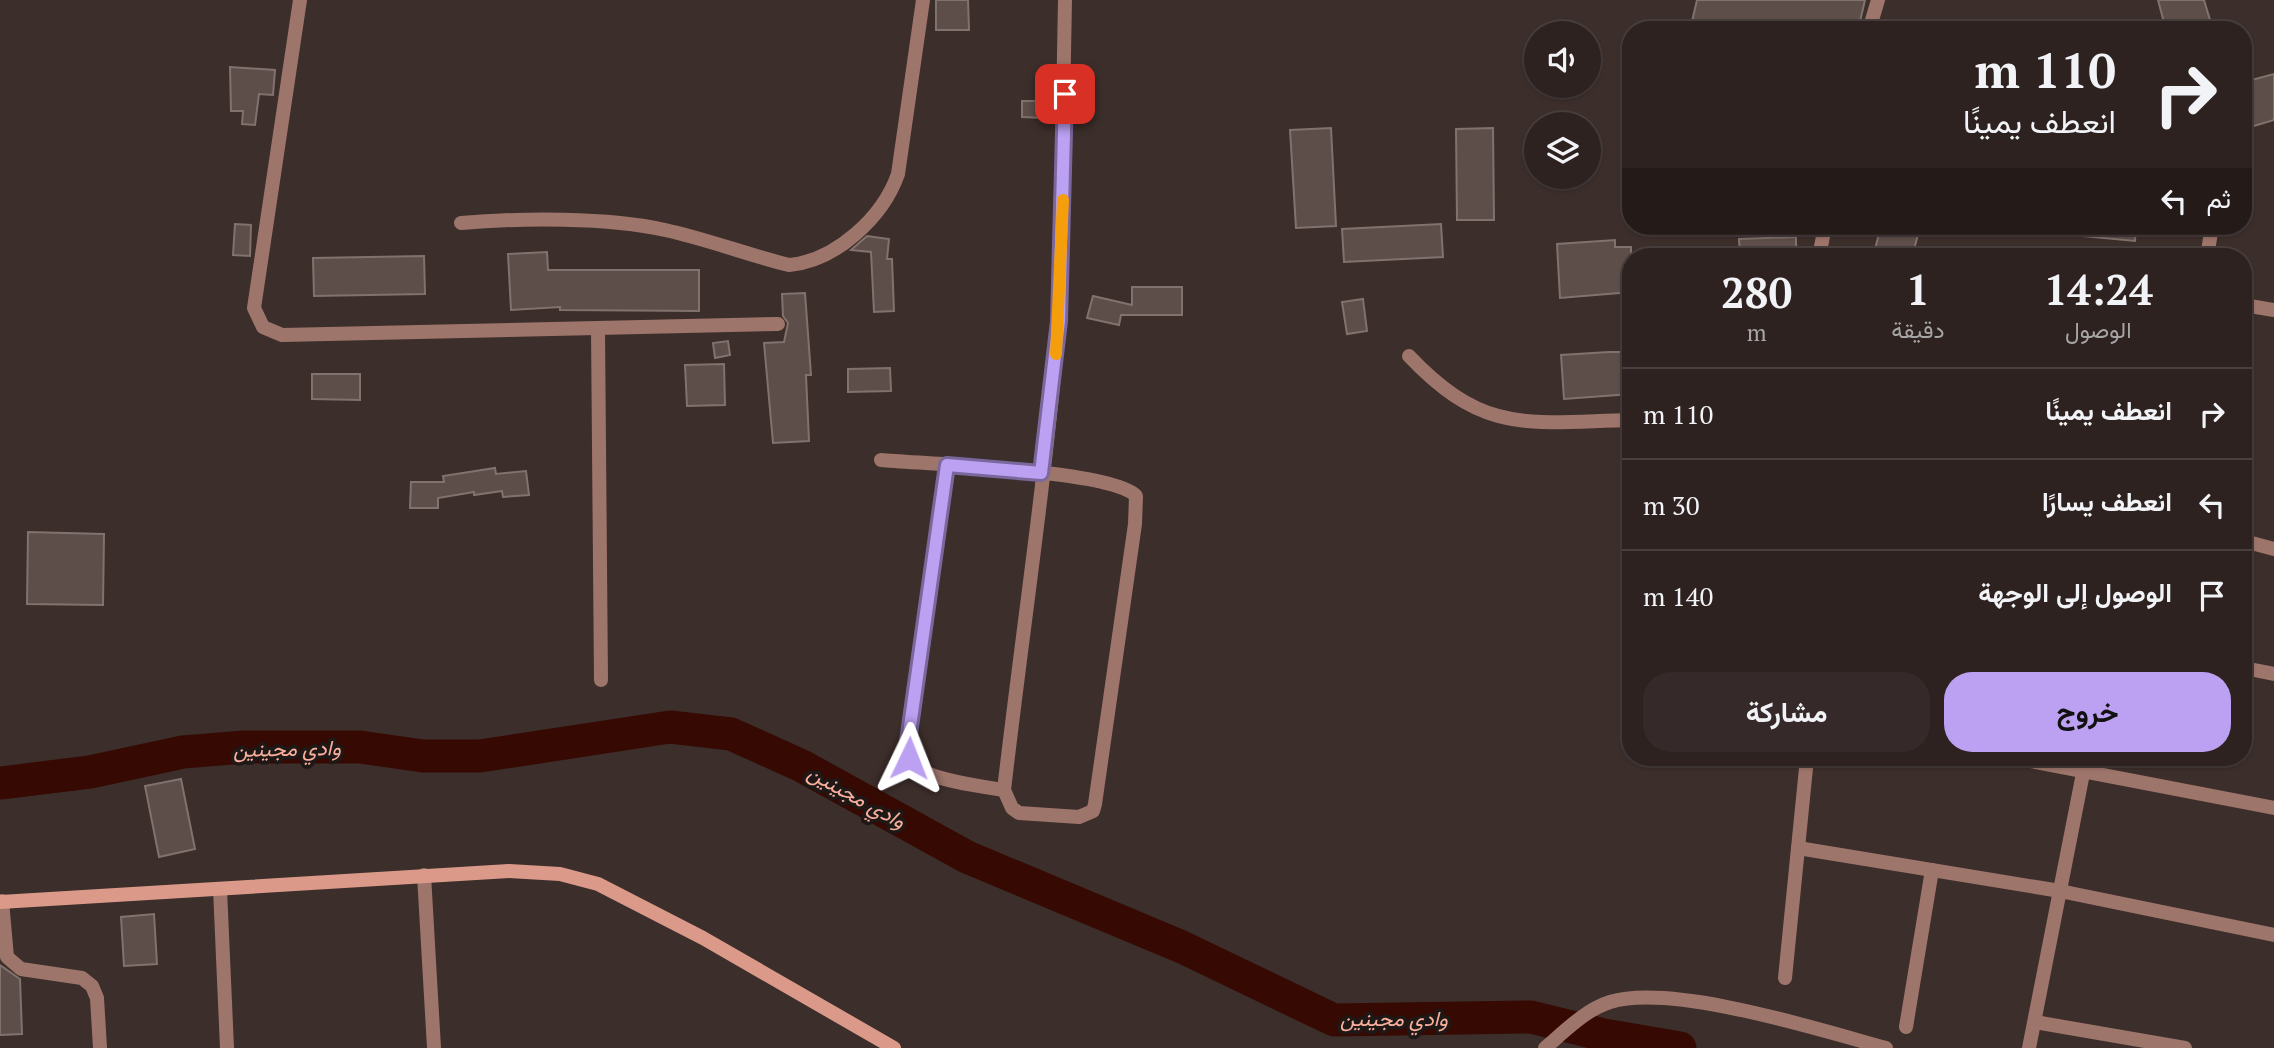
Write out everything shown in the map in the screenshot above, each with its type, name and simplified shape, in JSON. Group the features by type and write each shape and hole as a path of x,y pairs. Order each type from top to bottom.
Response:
{"street":[{"path":"300,0 254,308 262,327 282,335 778,324"},
{"path":"461,223 489,221 624,225 665,230 789,265 809,264 840,244 876,215 890,196 898,174 923,0"},
{"path":"881,460 1041,473 1124,486 1136,496 1135,524 1093,811 1079,817 1019,813 1012,808 1004,790 1041,473 1059,308 1065,0"},
{"path":"1872,21 1878,0"},
{"path":"2252,306 2274,310"},
{"path":"598,330 601,680"},
{"path":"1409,356 1435,383 1485,414 1537,421 1622,420"},
{"path":"947,465 908,741 909,758 915,767 928,773 1004,790"},
{"path":"2252,543 2274,549"},
{"path":"2252,670 2274,674"},
{"path":"1785,978 1806,766"},
{"path":"2029,1048 2085,766"},
{"path":"2094,766 2274,808"},
{"path":"1798,848 2060,891 2274,936"},
{"path":"1906,1027 1932,870"},
{"path":"100,1048 97,998 92,986 82,978 21,969 7,957 1,902 424,875 541,871 598,884 727,952 894,1048"},
{"path":"424,875 434,1048"},
{"path":"220,889 227,1048"},
{"path":"1545,1048 1587,1013 1608,1003 1657,996 1782,1020 1886,1048"},
{"path":"2035,1022 2185,1048"}],"building":[{"path":"936,0 968,0 969,30 936,30"},
{"path":"1697,0 1865,0 1860,21 1692,21"},
{"path":"2158,0 2204,0 2210,21 2164,21"},
{"path":"230,67 275,70 273,95 259,94 255,125 242,124 243,111 231,111"},
{"path":"2274,74 2274,120 2252,127 2252,80"},
{"path":"1022,101 1045,101 1044,118 1022,117"},
{"path":"1331,128 1336,226 1296,228 1290,130"},
{"path":"1493,128 1494,220 1457,220 1456,129"},
{"path":"235,224 251,225 250,256 233,255"},
{"path":"1441,224 1443,257 1344,262 1342,229"},
{"path":"1879,235 1918,235 1914,248 1875,248"},
{"path":"2083,235 2135,235 2135,241"},
{"path":"867,236 889,239 887,259 892,259 894,311 874,312 871,252 851,250"},
{"path":"1796,237 1796,248 1740,248 1739,239"},
{"path":"1615,240 1615,247 1631,247 1622,248 1622,293 1560,298 1557,244"},
{"path":"547,252 548,270 699,270 699,311 560,310 560,307 511,310 508,254"},
{"path":"424,256 425,294 314,296 313,258"},
{"path":"1132,287 1182,287 1182,315 1121,315 1119,325 1087,318 1093,296 1132,305"},
{"path":"805,293 811,375 806,375 809,441 773,443 764,343 784,342 788,323 783,316 782,294"},
{"path":"1363,299 1367,331 1347,334 1342,302"},
{"path":"728,341 730,355 715,358 713,343"},
{"path":"1622,352 1622,395 1564,399 1561,355"},
{"path":"724,364 725,405 687,406 685,365"},
{"path":"890,368 891,391 848,392 848,369"},
{"path":"312,374 360,374 360,400 312,399"},
{"path":"495,468 496,474 526,471 529,495 503,497 502,491 474,495 474,492 438,498 438,508 410,508 411,482 444,482 443,476"},
{"path":"28,532 104,534 103,605 27,604"},
{"path":"181,779 195,849 159,857 145,786"},
{"path":"154,914 157,964 124,966 121,917"},
{"path":"0,965 20,979 22,1034 0,1035"}],"waterway":[{"name":"وادي مجينين","path":"0,783 90,772 183,752 244,747 360,747 423,756 480,756 670,727 731,734 802,766 967,857 1182,947 1334,1020 1531,1017 1604,1035 1680,1048"}],"slow traffic":[{"path":"1056,354 1063,200"}],"route":[{"path":"909,758 908,741 947,465 1041,473 1059,321 1065,94"}]}
